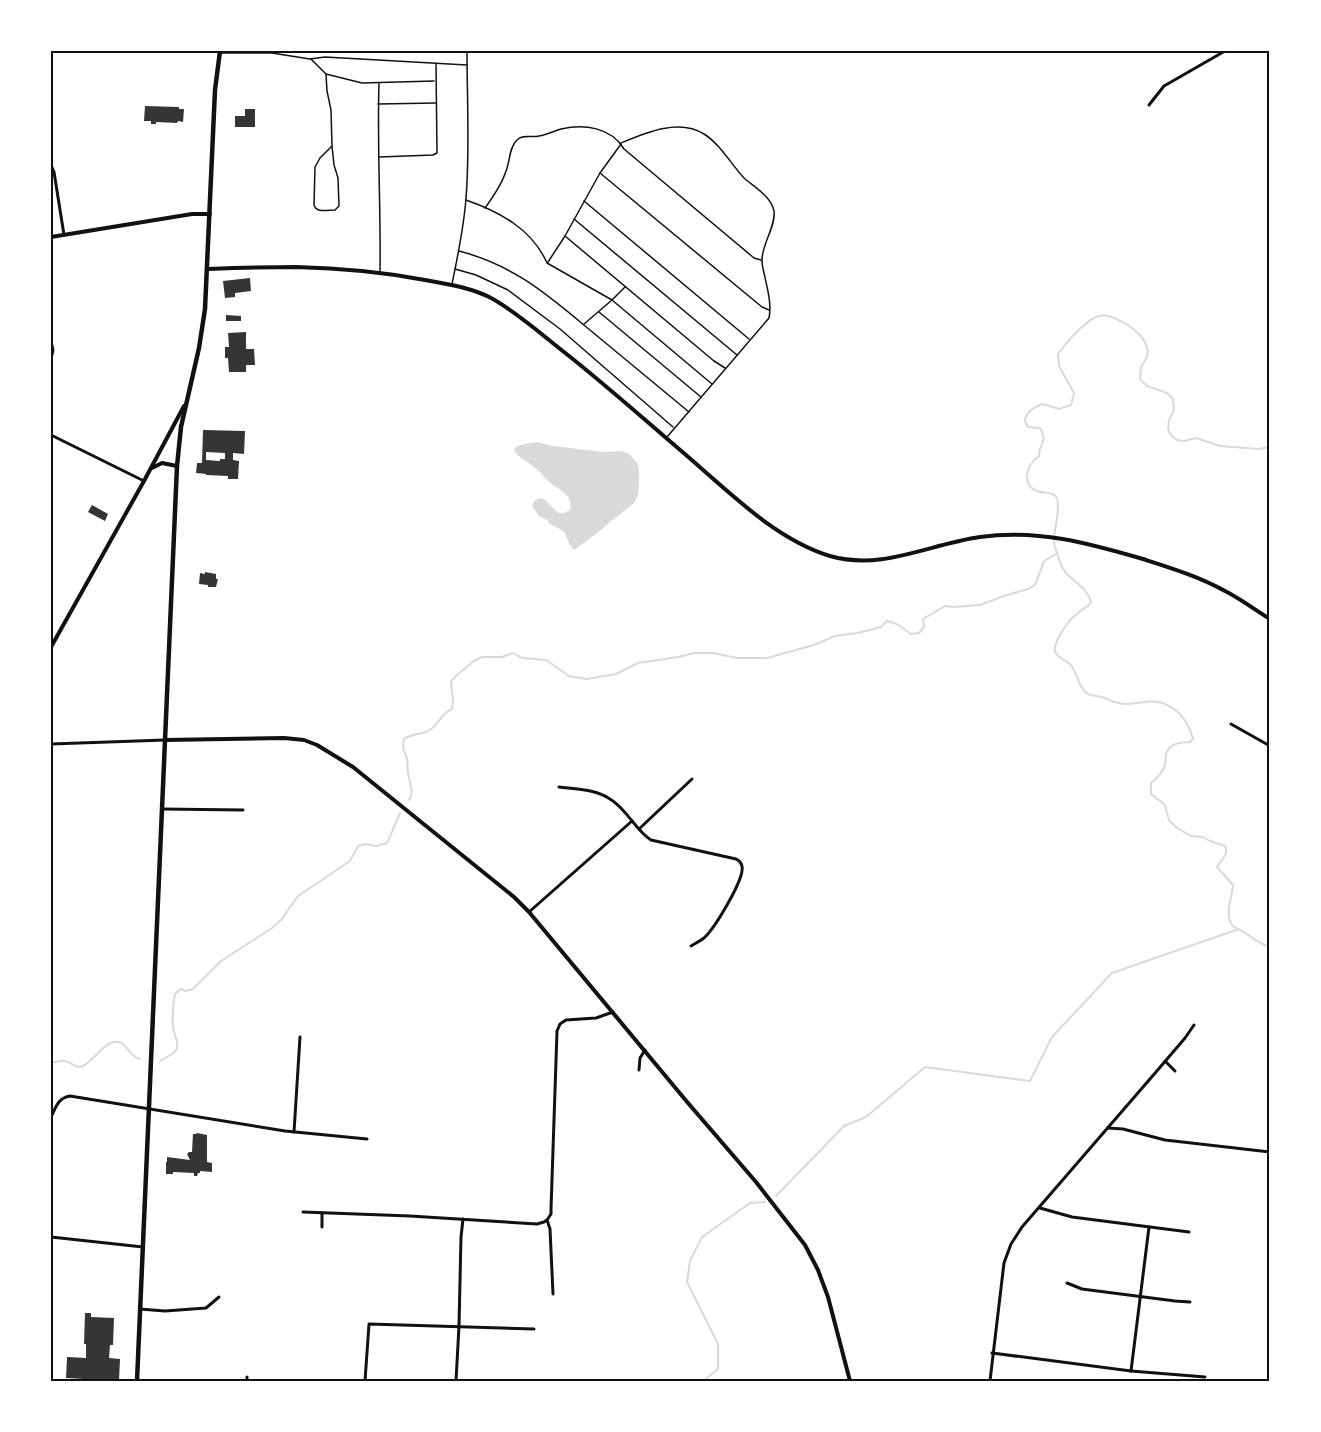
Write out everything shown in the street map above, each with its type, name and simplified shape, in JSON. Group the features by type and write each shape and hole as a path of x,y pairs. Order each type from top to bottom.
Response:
{"main road":[{"path":"137,1381 177,466 186,403 206,309 215,90 220,52"}],"street":[{"path":"1149,105 1165,85 1225,51"},
{"path":"51,165 64,235"},
{"path":"51,237 192,214 210,214"},
{"path":"208,269 301,267 380,273 451,285 492,298 528,322 774,528 802,544 831,556 861,561 882,560 962,540 1007,534 1062,538 1153,562 1197,578 1226,591 1270,620"},
{"path":"51,341 53,350 51,359"},
{"path":"52,644 186,403"},
{"path":"51,435 144,481"},
{"path":"150,470 162,462 177,466"},
{"path":"1231,724 1270,746"},
{"path":"51,744 284,738 304,740 343,760 379,788 514,897 529,912 762,1190 805,1245 818,1270 828,1298 850,1381"},
{"path":"639,829 692,779"},
{"path":"559,787 606,796 614,801 647,837 654,841 736,859 742,864 741,873 722,914 705,937 692,946"},
{"path":"162,809 243,810"},
{"path":"529,912 632,821"},
{"path":"303,1212 537,1224 544,1222 551,1214 558,1029 560,1024 566,1020 596,1018 613,1012"},
{"path":"990,1381 1002,1274 1007,1253 1016,1236 1185,1038 1194,1024"},
{"path":"294,1132 300,1037"},
{"path":"639,1070 640,1058 645,1050"},
{"path":"1165,1061 1175,1071"},
{"path":"51,1117 59,1101 70,1096 294,1132 367,1139"},
{"path":"1108,1128 1123,1129 1165,1140 1270,1152"},
{"path":"1039,1208 1061,1215 1189,1232"},
{"path":"322,1213 322,1227"},
{"path":"456,1381 463,1220"},
{"path":"547,1220 550,1229 553,1294"},
{"path":"1131,1371 1149,1227"},
{"path":"51,1237 143,1247"},
{"path":"1067,1283 1083,1289 1190,1302"},
{"path":"140,1309 165,1311 206,1308 219,1298"},
{"path":"365,1381 369,1323 534,1329"},
{"path":"993,1353 1131,1371 1205,1377"}],"lane":[{"path":"451,285 459,251 466,200 467,51"},
{"path":"220,52 273,52 310,59 325,57 467,65"},
{"path":"310,59 326,74 356,82 436,81"},
{"path":"379,157 437,153 436,64"},
{"path":"326,74 339,205 335,210 318,210 314,205 315,166 332,146"},
{"path":"379,83 380,273"},
{"path":"378,104 436,103"},
{"path":"485,208 502,182 516,141 524,136 536,137 561,129 590,127 600,130 621,143 624,149 702,215 754,258 761,261"},
{"path":"547,263 565,236 600,173 621,143 646,133 680,127 704,134 736,170 771,202 774,217 761,261 769,302 769,318 666,438"},
{"path":"600,173 762,307 769,310"},
{"path":"466,200 516,225 532,239 547,263 612,300 713,385"},
{"path":"584,201 751,340"},
{"path":"574,219 738,355"},
{"path":"565,236 714,362 726,369"},
{"path":"459,251 479,256 511,271 554,299 689,413"},
{"path":"455,269 476,275 508,290 560,329 675,428"},
{"path":"583,325 626,286"},
{"path":"599,312 702,398"}],"shaded area":[{"path":"537,442 553,446 628,453 639,469 638,495 634,503 574,550 565,533 540,517 532,506 535,500 541,498 558,513 564,513 570,510 571,505 566,495 518,456 514,450 521,445"}],"building":[{"path":"145,106 184,109 183,122 151,124 151,121 144,121"},
{"path":"245,109 255,109 255,127 235,127 235,116 245,116"},
{"path":"250,278 251,291 235,293 235,297 225,298 223,281"},
{"path":"226,315 241,316 241,321 226,321"},
{"path":"246,332 246,349 254,349 255,365 246,365 246,372 229,372 228,358 225,358 225,347 229,347 228,333"},
{"path":"203,430 245,431 244,454 233,453 233,460 239,461 238,479 196,473 197,463 202,463","holes":["206,452 225,453 225,459 220,459 220,461 206,460"]},
{"path":"92,505 108,514 105,521 88,512"},
{"path":"205,572 216,574 216,579 218,579 216,587 199,584 200,573 205,574"},
{"path":"193,1134 207,1135 207,1162 212,1163 212,1172 200,1171 197,1176 194,1176 194,1173 166,1174 167,1157 190,1160 187,1154 192,1152"},
{"path":"85,1313 91,1313 91,1317 114,1318 113,1345 110,1345 109,1358 120,1359 119,1381 66,1378 67,1357 86,1358"}],"waterway":[{"path":"1270,447 1259,449 1220,446 1196,438 1177,440 1168,429 1174,410 1173,399 1167,393 1147,386 1140,379 1141,367 1148,351 1144,341 1127,325 1108,316 1096,317 1086,323 1058,354 1059,366 1074,393 1071,405 1059,409 1042,404 1030,411 1025,421 1028,427 1040,428 1044,437 1039,456 1028,469 1028,482 1035,490 1057,498 1054,540 1056,551 1066,573 1085,591 1091,602 1064,628 1055,651 1059,657 1072,666 1084,691 1088,694 1124,704 1159,702 1173,709 1184,720 1193,739 1190,742 1170,747 1163,770 1151,783 1151,794 1165,805 1169,820 1177,828 1191,836 1203,837 1225,846 1225,855 1217,867 1233,885 1229,912 1230,922 1260,943 1270,947"},
{"path":"409,800 412,790 403,747 404,739 428,731 452,709 452,680 482,657 502,657 513,653 522,658 546,660 569,676 587,679 616,674 638,663 694,653 713,653 737,658 767,658 814,645 835,636 881,627 887,621 897,624 911,634 919,633 924,627 923,619 945,606 980,605 1035,585 1044,561 1058,553"},
{"path":"160,1061 177,1048 173,1023 175,994 181,989 185,991 193,989 221,961 272,928 281,920 298,896 350,861 358,846 365,844 376,846 387,843 400,813"},
{"path":"776,1196 844,1126 866,1117 925,1067 1030,1081 1052,1037 1112,973 1239,929"},
{"path":"51,1063 63,1061 81,1067 106,1045 114,1042 122,1043 132,1055 140,1059"},
{"path":"703,1381 718,1369 718,1344 687,1282 690,1261 702,1237 750,1203 765,1202"}]}
